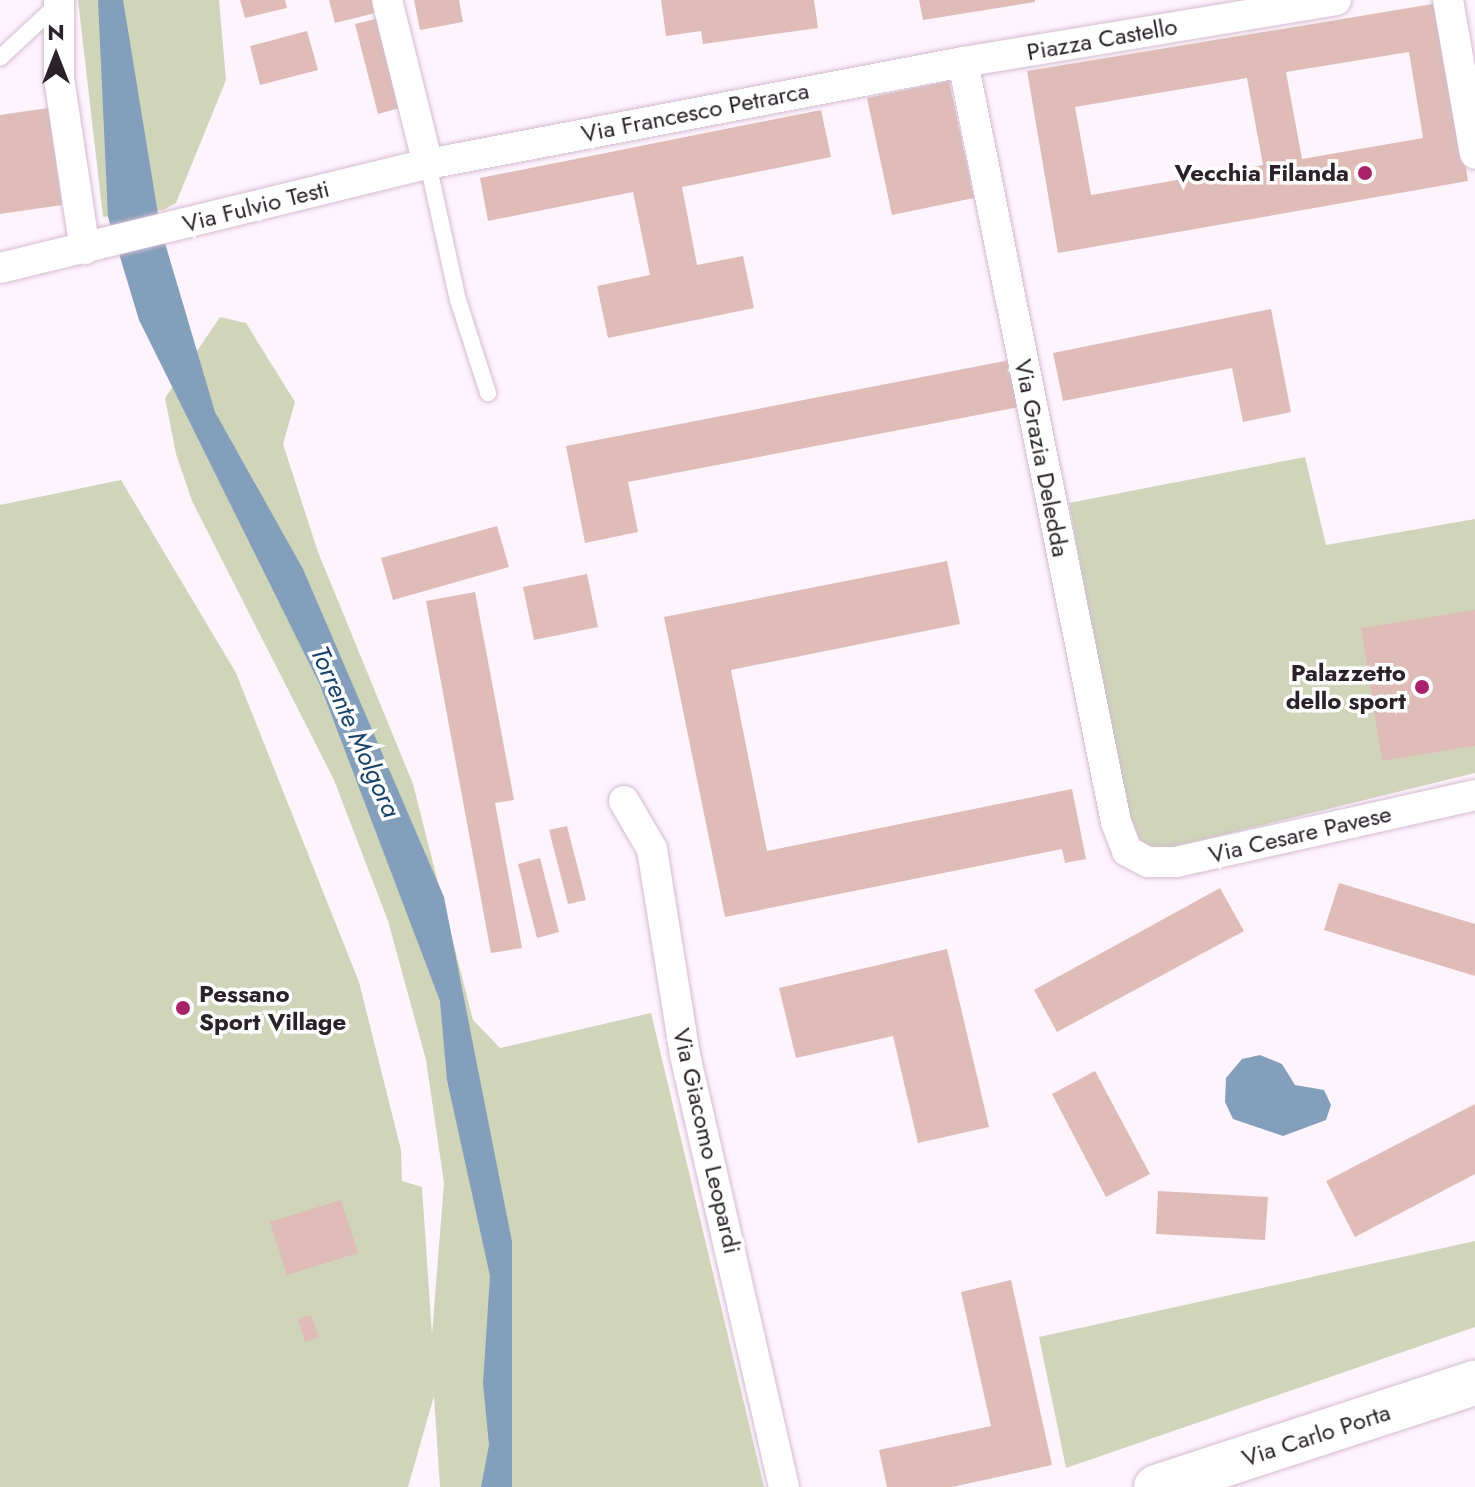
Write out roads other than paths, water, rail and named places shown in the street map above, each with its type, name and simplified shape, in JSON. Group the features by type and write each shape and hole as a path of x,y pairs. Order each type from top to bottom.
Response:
{"street":[{"path":"387,0 428,164"},
{"name":"Piazza Castello","path":"963,62 1336,0"},
{"path":"1448,0 1475,154"},
{"path":"59,1 59,78 94,247"},
{"name":"Via Francesco Petrarca","path":"428,164 963,62"},
{"name":"Via Grazia Deledda","path":"963,62 1108,782 1127,851"},
{"name":"Via Fulvio Testi","path":"0,268 428,164"},
{"name":"Via Cesare Pavese","path":"1127,851 1148,862 1176,862 1475,795"},
{"name":"Via Giacomo Leopardi","path":"624,801 652,849 685,1055 784,1487"},
{"name":"Via Carlo Porta","path":"1156,1487 1475,1383"}],"lane":[{"path":"0,58 59,1"},
{"path":"428,164 458,300 488,393"}],"water":[{"name":"Torrente Molgora","path":"98,0 123,0 160,226 215,412 303,569 444,897 512,1242 512,1487 481,1487 489,1445 483,1383 490,1276 447,1080 440,1001 320,685 139,320 108,217"},
{"path":"1260,1055 1282,1064 1295,1085 1324,1090 1331,1105 1326,1120 1283,1136 1233,1119 1225,1102 1226,1078 1242,1059"}],"place":[{"name":"Vecchia Filanda","path":"1365,173"},
{"name":"Palazzetto dello sport","path":"1422,687"},
{"name":"Pessano Sport Village","path":"183,1008"}]}
